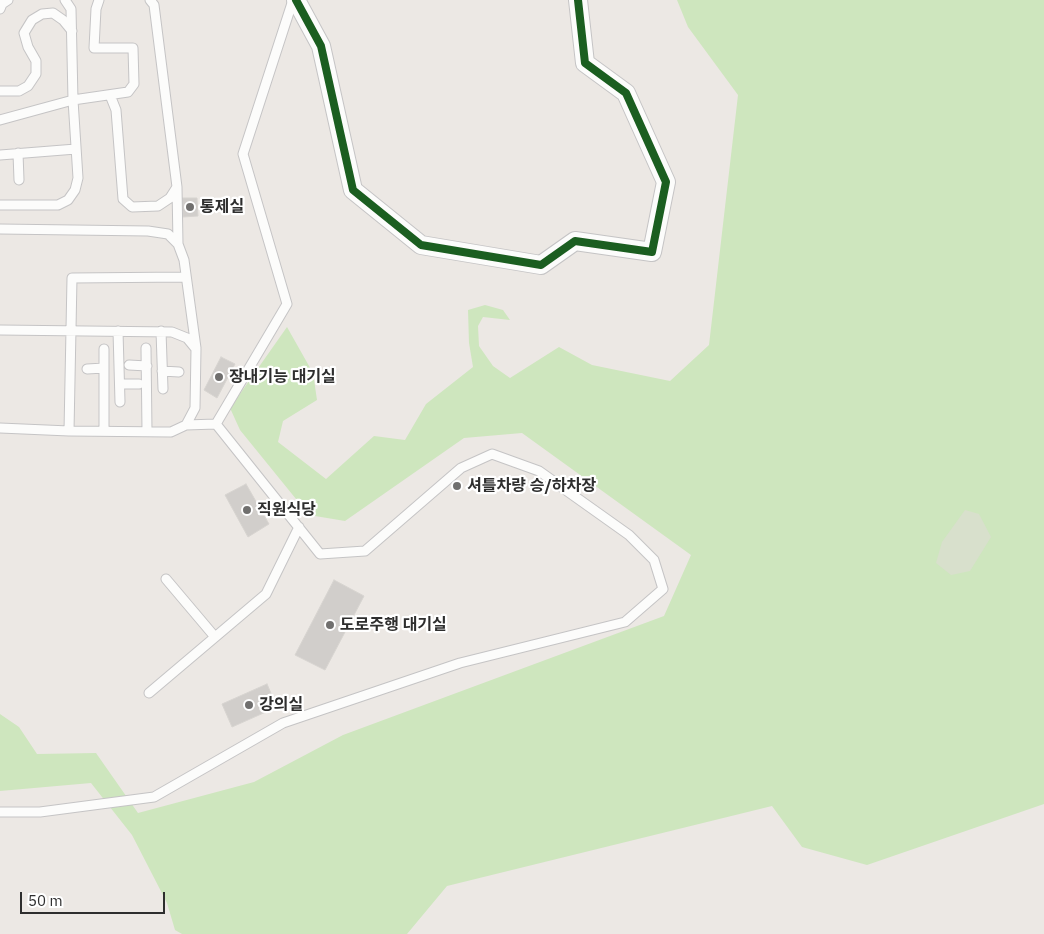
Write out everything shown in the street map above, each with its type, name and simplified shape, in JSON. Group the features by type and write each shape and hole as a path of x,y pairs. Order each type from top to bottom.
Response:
{"street":[{"path":"295,0 321,46 353,190 421,245 541,265 575,241 652,252 666,182 626,93 585,63 578,0"}],"lane":[{"path":"0,9 2,4 8,0"},
{"path":"0,205 58,206 68,200 75,190 78,178 73,100 71,9 65,0"},
{"path":"0,120 73,100 128,92 134,84 133,48 94,48 96,9 99,0"},
{"path":"150,0 154,5 177,188 178,244 184,260 196,348 195,408 186,425"},
{"path":"216,424 287,304 243,154 295,0"},
{"path":"0,91 19,91 28,86 36,74 36,61 28,47 24,33 32,20 42,14 53,13 63,20 72,31"},
{"path":"110,95 116,110 123,199 132,207 158,206 170,198 177,188"},
{"path":"0,155 76,149"},
{"path":"18,153 19,180"},
{"path":"0,229 148,231 168,234 178,244"},
{"path":"69,430 72,278 186,277"},
{"path":"0,330 172,332 187,338 196,348"},
{"path":"118,331 120,402"},
{"path":"161,332 163,389"},
{"path":"146,348 147,431"},
{"path":"104,349 104,431"},
{"path":"129,365 146,366"},
{"path":"87,369 104,368"},
{"path":"162,371 179,372"},
{"path":"120,384 139,384"},
{"path":"0,428 171,432 186,425 216,424"},
{"path":"0,812 40,812 154,798 283,723 460,663 625,622 663,589 654,560 629,535 539,471 492,454 461,468 365,551 320,554 216,424"},
{"path":"149,693 266,594 299,527"},
{"path":"166,579 215,637"}],"green space":[{"path":"677,0 1044,0 1044,804 867,865 802,847 772,806 447,886 407,934 182,934 175,930 167,903 132,835 91,783 0,791 0,714 19,727 37,754 96,753 138,813 254,782 343,735 664,616 691,555 522,433 464,438 345,521 309,515 240,430 230,408 287,327 313,373 317,400 283,421 278,442 326,479 374,436 405,440 426,404 473,367 469,343 468,310 485,305 503,310 510,320 483,317 478,326 479,346 493,366 510,378 559,347 592,365 670,381 709,345 738,95 688,27"},
{"path":"965,510 979,514 991,537 970,571 951,575 936,563 942,542"}],"building":[{"name":"통제실","path":"182,198 197,198 198,216 183,217"},
{"name":"장내기능 대기실","path":"221,357 235,364 217,398 204,390"},
{"name":"직원식당","path":"246,484 269,524 248,537 225,495"},
{"name":"도로주행 대기실","path":"334,580 364,596 325,670 295,655"},
{"name":"강의실","path":"267,684 277,707 232,727 222,704"}],"cycle path":[{"path":"296,0 321,46 353,190 421,245 541,265 575,241 652,252 666,182 626,93 585,63 578,0"}],"place":[{"name":"통제실","path":"190,207"},
{"name":"장내기능 대기실","path":"219,377"},
{"name":"셔틀차량 승/하차장","path":"457,486"},
{"name":"직원식당","path":"247,510"},
{"name":"도로주행 대기실","path":"330,625"},
{"name":"강의실","path":"249,705"}]}
